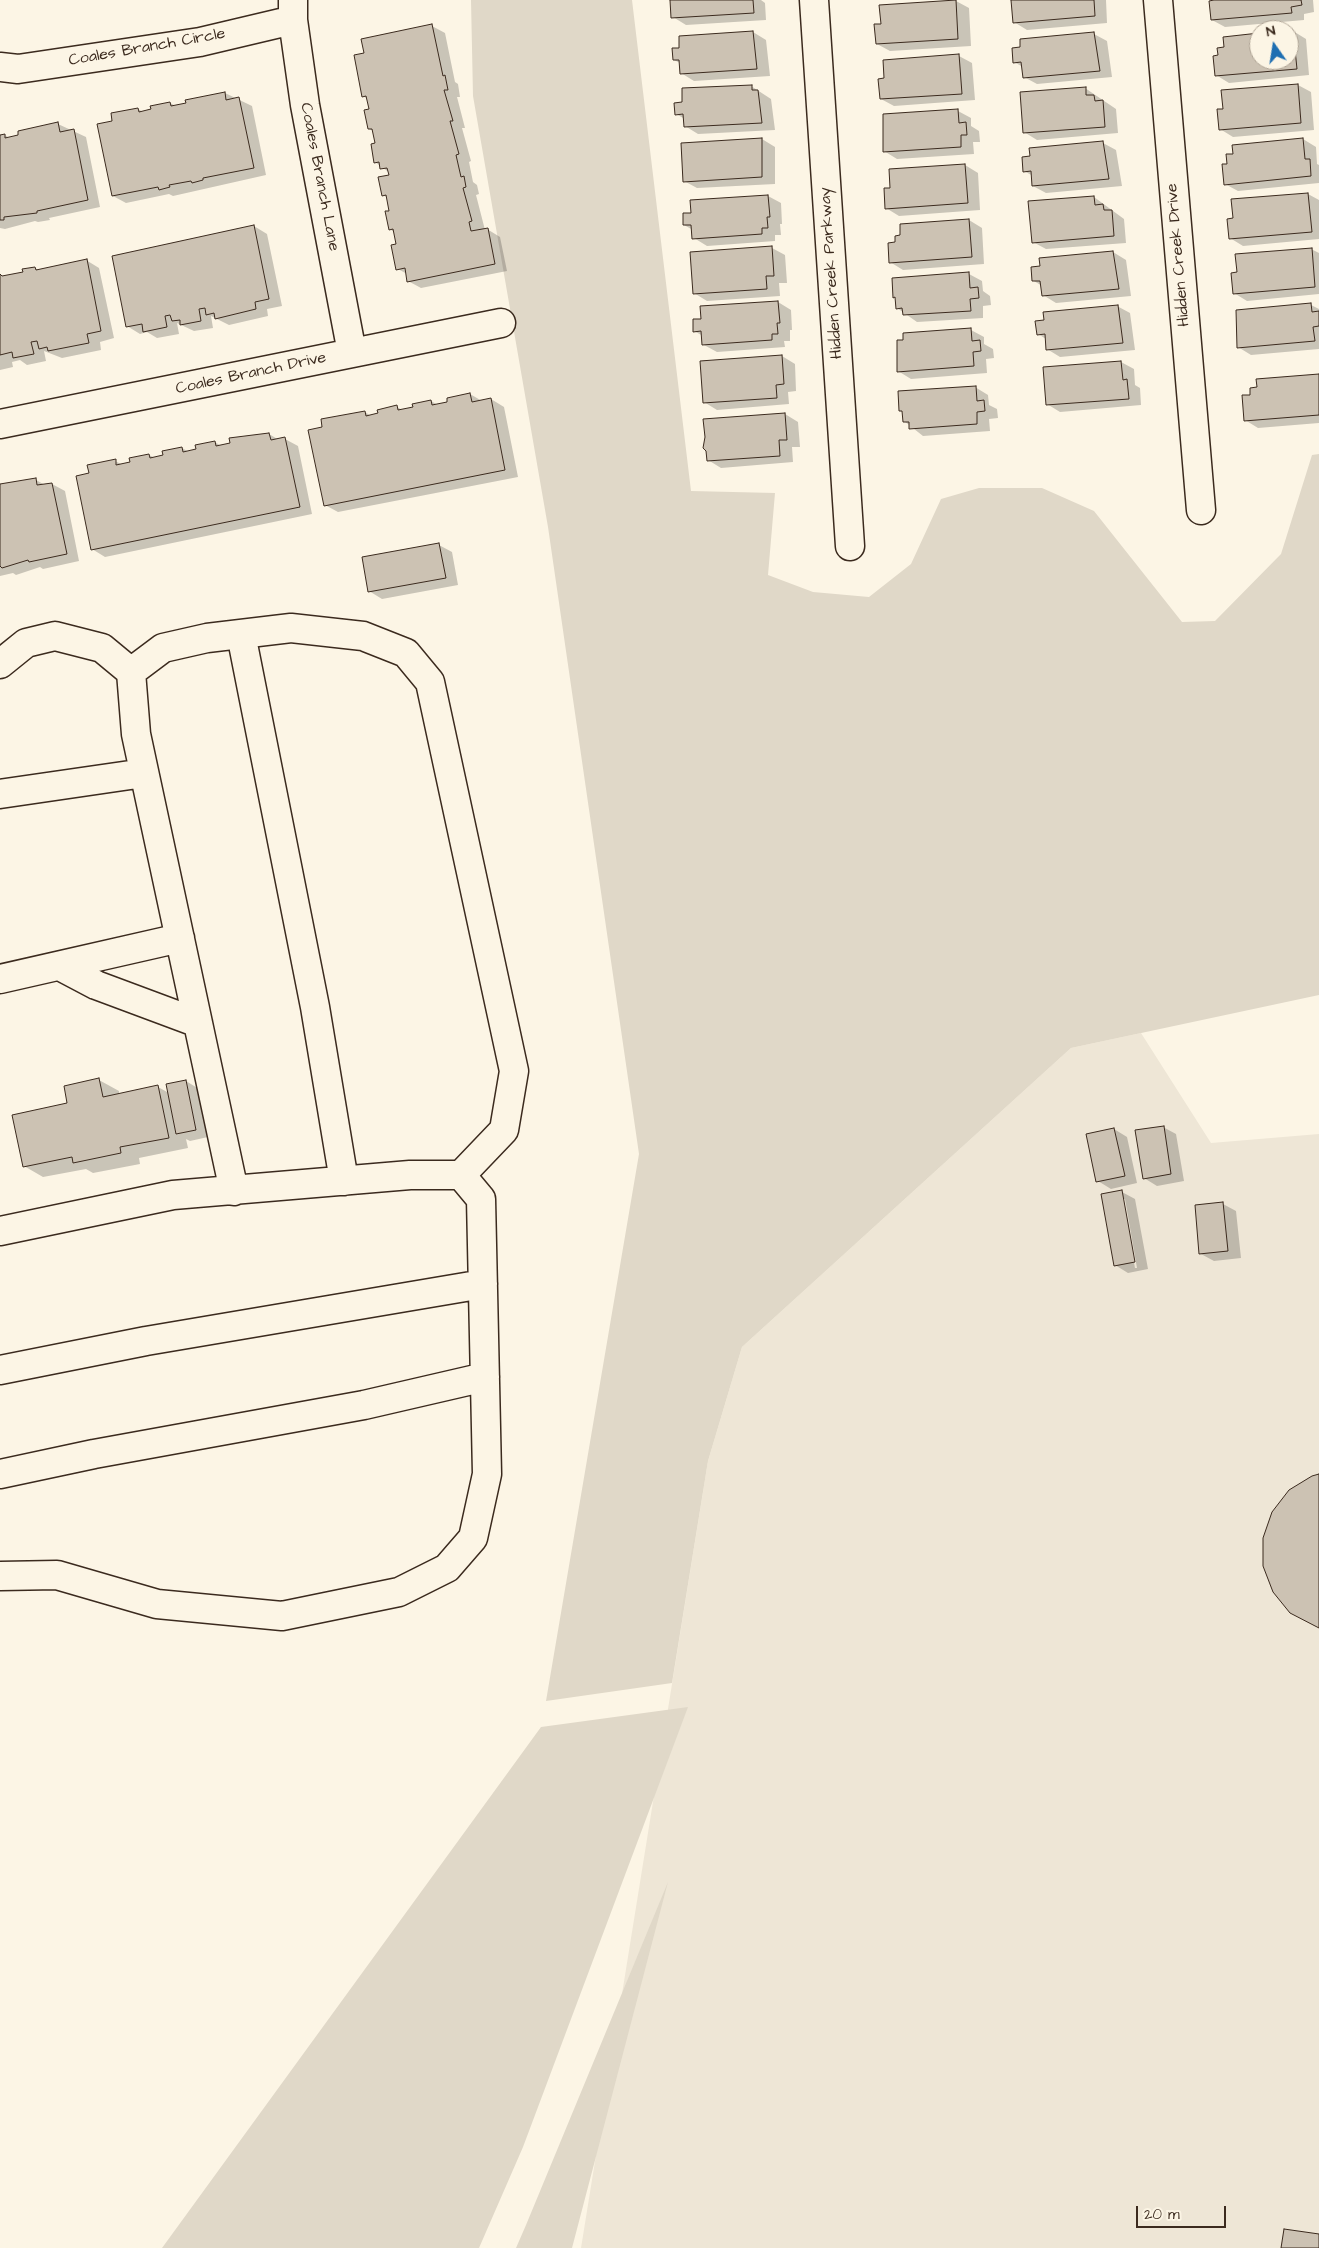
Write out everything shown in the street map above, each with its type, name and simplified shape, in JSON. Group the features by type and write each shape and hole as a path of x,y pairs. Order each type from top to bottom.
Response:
{"street":[{"name":"Hidden Creek Parkway","path":"814,0 850,546"},
{"name":"Hidden Creek Drive","path":"1158,0 1201,510"},
{"name":"Coales Branch Circle","path":"0,67 18,69 200,42 293,10"},
{"name":"Coales Branch Lane","path":"293,10 305,105 352,353"},
{"name":"Coales Branch Drive","path":"0,424 501,323"},
{"path":"131,672 163,648 208,638 291,628 363,636 406,653 430,682 514,1071 504,1130 461,1176"},
{"path":"241,634 316,1007 344,1181"},
{"path":"0,664 26,643 55,636 102,648 131,672 136,734 234,1191"},
{"path":"0,794 144,773"},
{"path":"0,979 180,938"},
{"path":"60,966 96,985 198,1023"},
{"path":"0,1231 172,1195 410,1175 461,1176 481,1199 487,1474 473,1538 447,1568 399,1592 282,1616 157,1604 57,1575 0,1576"},
{"path":"0,1370 146,1341 483,1284"},
{"path":"0,1474 94,1454 364,1405 485,1377"}],"shaded area":[{"path":"471,0 632,0 691,491 775,493 768,575 813,592 869,597 911,564 941,499 979,488 1042,488 1094,511 1182,622 1215,621 1281,554 1312,455 1319,454 1319,995 1071,1048 742,1347 708,1461 672,1683 546,1701 639,1154 548,527 473,96"},
{"path":"1141,1033 1211,1143 1319,1134 1319,2248 581,2248 708,1461 742,1347 1071,1048"},
{"path":"688,1707 523,2147 479,2248 162,2248 541,1727"},
{"path":"668,1882 572,2248 516,2248 526,2225"}],"building":[{"path":"670,0 753,0 754,13 671,18"},
{"path":"956,0 958,39 876,44 874,24 881,24 879,5"},
{"path":"1011,0 1094,0 1095,16 1013,23"},
{"path":"1301,0 1302,5 1291,7 1292,13 1211,20 1209,1"},
{"path":"432,24 443,76 445,75 448,90 444,90 453,121 450,121 459,154 456,155 461,177 464,176 466,187 463,188 472,221 469,222 471,231 488,228 495,264 407,282 405,268 396,270 391,245 396,244 393,229 389,230 385,211 389,211 386,195 382,196 378,177 389,175 387,168 380,169 379,162 374,163 371,144 375,143 372,129 368,129 364,110 369,109 366,96 362,97 354,55 364,53 361,39"},
{"path":"753,31 757,69 680,74 679,60 673,60 672,48 679,48 679,36"},
{"path":"1094,32 1100,71 1023,78 1021,62 1013,63 1012,48 1020,47 1020,39"},
{"path":"1249,34 1249,70 1285,70 1215,76 1213,56 1218,55 1217,48 1224,47 1223,37"},
{"path":"959,54 962,94 880,99 878,79 884,78 883,60"},
{"path":"1298,84 1301,123 1219,130 1217,109 1223,109 1221,90"},
{"path":"752,85 752,90 758,90 762,123 684,127 683,114 675,115 674,103 682,102 682,88"},
{"path":"1086,87 1086,95 1094,95 1095,101 1103,100 1105,127 1023,133 1020,92"},
{"path":"225,92 226,100 239,97 254,168 203,178 203,180 192,183 191,181 169,185 170,187 159,190 158,187 112,196 97,124 112,121 111,113 138,108 139,112 151,109 150,106 170,102 171,106 186,103 185,100"},
{"path":"958,109 959,123 966,122 967,135 961,135 961,147 883,152 883,114"},
{"path":"58,122 60,132 74,129 88,200 37,211 37,213 4,217 4,220 0,220 0,135 5,134 5,138 18,135 18,131"},
{"path":"762,138 762,177 683,182 681,143"},
{"path":"1303,138 1305,159 1310,159 1311,176 1224,185 1222,164 1227,164 1226,154 1233,154 1232,145"},
{"path":"1103,141 1109,179 1032,186 1031,171 1023,172 1022,157 1030,156 1029,148"},
{"path":"965,164 968,203 885,209 884,188 890,188 889,169"},
{"path":"1308,193 1312,232 1229,239 1227,219 1233,218 1231,199"},
{"path":"768,195 770,217 767,217 768,228 762,228 762,234 692,239 691,225 683,225 683,213 691,213 690,200"},
{"path":"1094,196 1095,205 1103,204 1104,210 1112,210 1114,236 1032,243 1028,201"},
{"path":"969,219 972,257 889,263 888,243 895,242 895,236 900,235 900,224"},
{"path":"254,225 269,299 255,302 256,309 215,319 214,313 206,315 205,308 199,309 201,321 180,325 180,320 172,321 170,315 165,316 167,327 143,332 142,324 126,327 112,256"},
{"path":"772,246 774,276 766,276 767,289 693,294 690,252"},
{"path":"1312,248 1315,287 1233,294 1231,273 1237,272 1235,254"},
{"path":"1113,251 1119,289 1042,296 1040,281 1032,281 1031,267 1040,266 1039,258"},
{"path":"87,259 101,331 87,334 89,343 48,351 47,347 39,349 37,341 31,342 34,354 13,358 12,352 0,355 0,274 2,276 23,272 22,269 35,267 36,270"},
{"path":"969,272 970,288 978,287 979,298 970,299 971,311 903,315 902,308 896,309 895,297 893,298 892,278"},
{"path":"778,301 780,323 777,323 778,334 772,334 772,340 702,345 701,331 693,332 693,319 701,319 700,306"},
{"path":"1311,303 1312,312 1319,311 1319,326 1313,327 1315,341 1237,348 1236,310"},
{"path":"1118,305 1123,343 1046,350 1045,334 1037,335 1035,321 1044,320 1043,312"},
{"path":"971,328 972,341 980,340 981,351 973,352 974,366 897,372 897,340 903,340 903,333"},
{"path":"782,355 784,384 776,385 777,398 703,403 700,361"},
{"path":"1121,361 1123,380 1127,379 1129,399 1046,405 1043,367"},
{"path":"1319,374 1319,415 1244,421 1242,395 1250,395 1250,388 1257,387 1256,379"},
{"path":"976,386 977,401 984,400 985,411 977,412 977,424 909,429 909,422 903,422 902,411 899,411 898,391"},
{"path":"470,393 472,402 491,398 505,470 324,506 308,430 322,427 321,419 365,411 366,416 378,413 377,410 397,405 398,410 413,407 412,404 431,400 432,405 447,402 447,398"},
{"path":"785,413 787,440 779,440 780,456 707,461 706,451 703,448 705,437 703,419"},
{"path":"269,433 271,440 285,437 300,507 91,550 76,476 89,473 87,465 116,459 116,465 130,462 129,458 149,454 150,458 163,455 162,451 182,447 183,452 196,449 195,445 215,441 216,446 230,443 229,438"},
{"path":"36,478 37,485 52,483 67,554 29,562 28,560 2,568 0,566 0,484"},
{"path":"439,543 446,578 368,592 362,557"},
{"path":"99,1078 103,1097 158,1085 169,1138 120,1147 121,1153 73,1163 72,1157 23,1167 12,1115 67,1103 64,1086"},
{"path":"186,1080 196,1130 176,1134 166,1084"},
{"path":"1164,1126 1171,1174 1143,1179 1135,1130"},
{"path":"1114,1128 1125,1176 1096,1182 1086,1134"},
{"path":"1122,1190 1135,1262 1114,1266 1101,1194"},
{"path":"1223,1202 1228,1251 1199,1254 1195,1205"},
{"path":"1319,1474 1319,1628 1290,1613 1273,1592 1263,1566 1263,1538 1272,1512 1289,1490 1312,1476"},
{"path":"1284,2229 1319,2234 1319,2248 1281,2248"}]}
